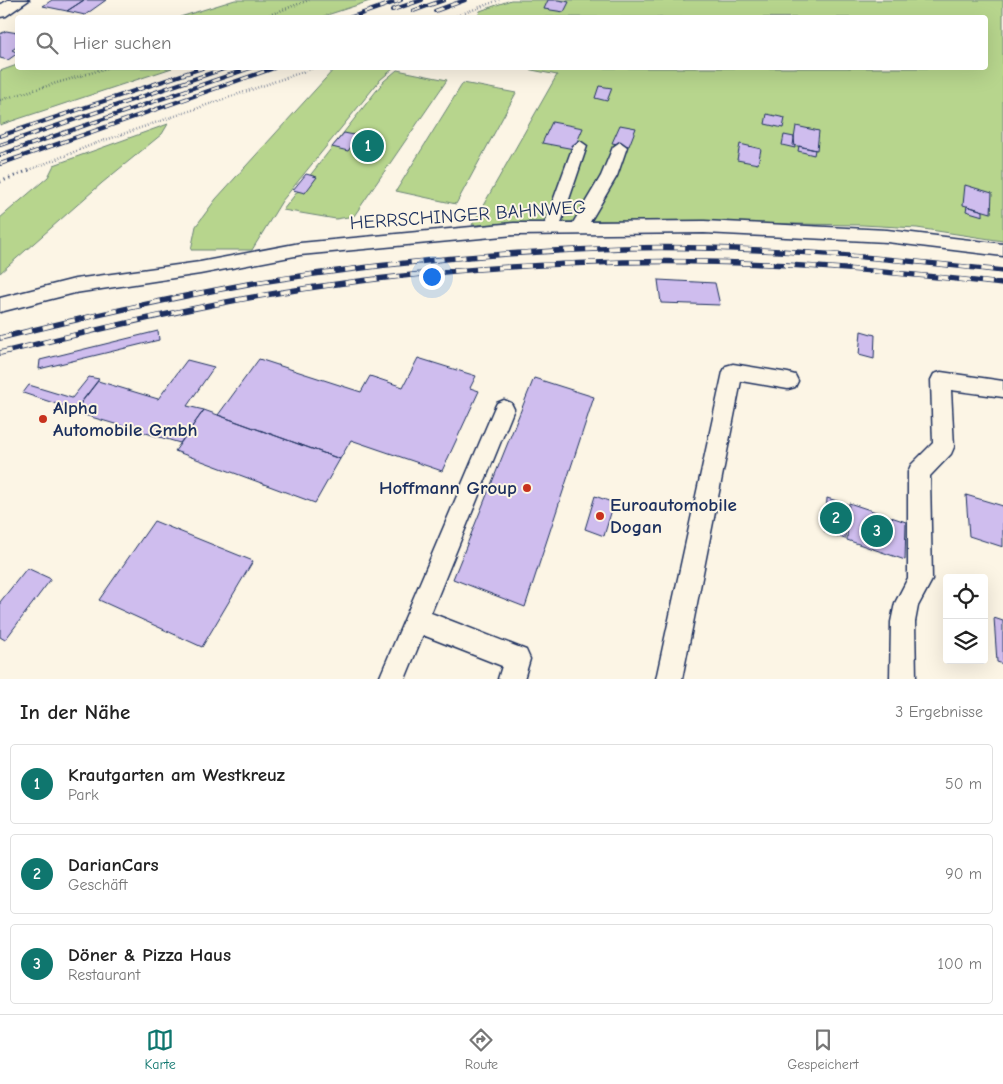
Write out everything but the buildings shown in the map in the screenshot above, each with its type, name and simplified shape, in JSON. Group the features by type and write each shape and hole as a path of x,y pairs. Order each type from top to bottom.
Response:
{"street":[{"path":"0,12 20,0"}],"lane":[{"path":"552,228 580,146"},
{"path":"579,227 609,176 620,147"},
{"name":"HERRSCHINGER BAHNWEG","path":"0,305 75,286 200,268 300,249 514,229 579,227 704,228 887,236 1003,250"},
{"path":"669,679 733,372 788,381"},
{"path":"903,679 903,622 907,603 920,580 919,472 944,447 940,380 1003,389"},
{"path":"392,679 504,409"},
{"path":"417,620 517,659 511,679"}],"path":[{"path":"269,15 309,0"},
{"path":"459,15 499,0"},
{"path":"0,100 100,70"},
{"path":"0,182 94,144 308,70"}],"green space":[{"path":"235,0 373,0 327,15 186,15"},
{"path":"511,0 1003,0 1003,241 917,228 862,225 597,221 472,225 557,75 532,70 988,70 988,15 479,15 480,11"},
{"path":"15,66 15,70 166,70 0,125 0,71"},
{"path":"333,70 392,70 380,80 282,201 252,250 191,250 196,226 216,199"},
{"path":"397,70 447,80 354,216 336,219 283,210 384,81"},
{"path":"463,83 516,93 456,204 396,191"},
{"path":"168,124 162,134 102,183 0,273 0,218 48,177 54,165"}],"railway":[{"path":"358,15 401,0"},
{"path":"392,10 422,0"},
{"path":"413,11 444,0"},
{"path":"435,11 465,0"},
{"path":"0,136 196,70"},
{"path":"0,145 220,70"},
{"path":"0,155 244,70"},
{"path":"0,164 268,70"},
{"path":"0,338 124,309 248,284 341,270 529,252 623,248 718,248 813,253 1003,271"},
{"path":"0,353 155,317 248,298 387,278 481,269 623,262 718,262 860,270 1003,284"}],"place":[{"name":"Krautgarten am Westkreuz","path":"368,146"},
{"name":"Alpha Automobile Gmbh","path":"43,419"},
{"name":"Hoffmann Group","path":"527,488"},
{"name":"Euroautomobile Dogan","path":"600,516"},
{"name":"DarianCars","path":"836,518"},
{"name":"Döner & Pizza Haus","path":"877,531"}]}
